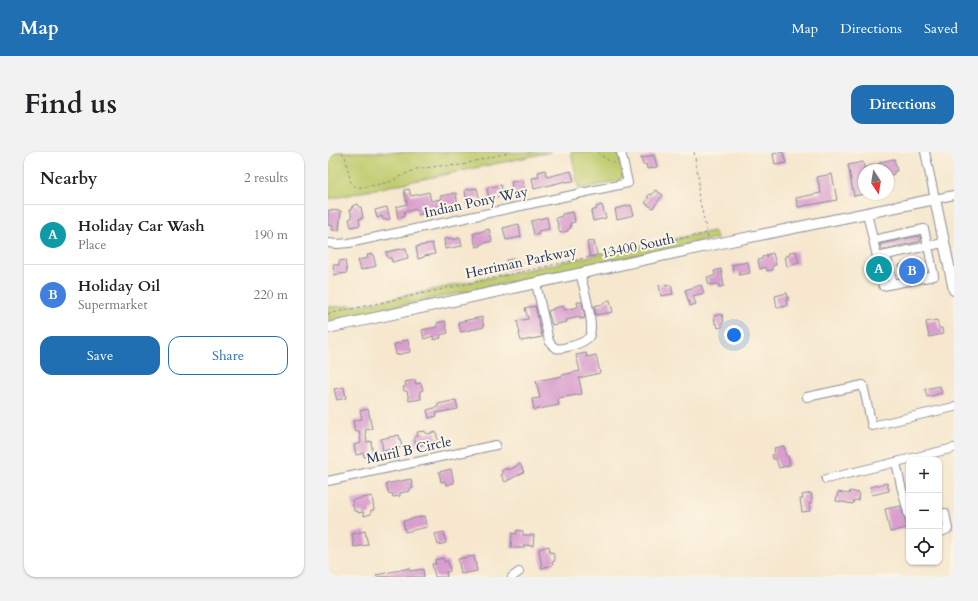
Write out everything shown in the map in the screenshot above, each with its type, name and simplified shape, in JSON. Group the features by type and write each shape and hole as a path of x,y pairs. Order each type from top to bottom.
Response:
{"main road":[{"name":"13400 South","path":"328,328 721,243 935,199"},
{"path":"935,199 954,290"}],"street":[{"name":"Indian Pony Way","path":"328,243 337,244 349,242 628,183 622,152"},
{"path":"925,152 935,199"},
{"name":"13400 South","path":"935,199 954,195"},
{"path":"867,213 883,286 934,276 924,229 873,240"},
{"path":"877,257 944,243"},
{"path":"886,255 893,284"},
{"path":"536,283 548,341 552,346 561,349 576,345 589,337 592,330 580,273"},
{"path":"807,397 863,385 872,426 954,407"},
{"name":"Muril B Circle","path":"328,481 496,445"},
{"path":"826,479 954,448"},
{"path":"896,462 900,486 906,506"},
{"path":"942,532 948,529 945,513"}],"path":[{"path":"342,152 345,156 352,183 356,187 365,187 389,182 416,170 439,166 463,165 510,152"},
{"path":"597,152 609,161 618,163"},
{"path":"694,152 699,181 698,193 708,238"},
{"name":"Herriman Parkway","path":"328,314 707,233"}],"green space":[{"path":"333,152 551,152 329,199 328,158"},
{"path":"571,152 618,152 623,172 622,178 618,181 579,189"},
{"path":"713,231 718,238 328,321 328,307 361,305"}],"building":[{"path":"783,152 786,163 775,165 773,154"},
{"path":"654,155 657,167 647,169 646,164 643,165 641,158"},
{"path":"894,159 897,171 894,171 894,164 880,164 880,162"},
{"path":"863,162 863,164 858,164 858,195 854,196 848,165"},
{"path":"545,170 547,177 571,171 574,181 566,181 534,189 532,178 539,177 538,172"},
{"path":"832,174 837,200 798,207 796,198 821,193 817,177"},
{"path":"522,180 525,191 518,193 517,190 513,191 511,182"},
{"path":"501,185 503,195 489,199 487,188"},
{"path":"477,188 479,198 473,199 474,202 467,204 465,190"},
{"path":"409,189 411,196 429,192 431,201 441,199 440,196 456,193 458,206 452,207 452,204 423,210 424,213 418,215 417,209 404,212 405,216 398,218 396,207 407,204 404,190"},
{"path":"655,190 663,195 653,208 645,203 649,198 647,197 650,194 652,195"},
{"path":"358,204 359,207 361,207 363,218 359,219 360,225 351,227 349,219 352,218 350,209 353,209 352,206"},
{"path":"602,205 606,218 593,221 591,211"},
{"path":"631,205 634,215 617,219 615,209"},
{"path":"387,207 390,219 383,220 382,216 377,218 375,210"},
{"path":"328,210 341,211 339,230 332,230 333,226 328,225"},
{"path":"573,212 575,222 570,223 571,228 568,229 568,231 560,233 556,218 562,216 562,214"},
{"path":"547,217 549,229 538,231 539,234 534,235 531,221"},
{"path":"519,224 521,237 506,240 503,228"},
{"path":"489,229 492,241 476,247 473,234"},
{"path":"920,236 921,241 881,250 880,244"},
{"path":"453,238 453,240 460,238 462,246 445,249 444,239"},
{"path":"594,241 597,255 590,257 587,242"},
{"path":"432,243 435,254 418,259 416,247"},
{"path":"406,248 408,258 392,262 391,258 388,258 386,252"},
{"path":"796,251 799,263 787,266 785,256 790,255 790,252"},
{"path":"773,253 776,265 772,266 773,270 767,271 766,267 760,269 758,260"},
{"path":"373,254 376,266 361,270 358,260 368,258 367,255"},
{"path":"516,258 518,268 507,270 506,260"},
{"path":"345,260 347,273 334,275 333,265 339,265 339,261"},
{"path":"922,261 924,272 902,277 899,265"},
{"path":"748,262 750,273 739,275 739,272 734,273 732,265"},
{"path":"721,269 724,286 719,287 718,284 709,285 707,277 715,276 714,271"},
{"path":"666,284 666,286 671,285 673,294 661,296 659,285"},
{"path":"701,285 704,293 693,296 696,304 690,306 685,290"},
{"path":"787,293 787,306 777,308 775,296"},
{"path":"610,300 613,312 596,315 594,306 604,304 604,302"},
{"path":"577,302 582,302 585,318 580,319 579,317 566,320 567,322 552,325 548,311 563,306 564,310 578,307"},
{"path":"535,306 542,337 521,341 517,321 528,319 525,308"},
{"path":"722,314 724,322 722,323 722,327 718,328 717,324 715,324 714,316"},
{"path":"482,317 484,327 461,332 458,322"},
{"path":"937,320 939,328 942,328 943,334 929,337 926,322"},
{"path":"445,321 448,333 440,335 441,338 434,340 433,336 424,339 422,330 437,327 437,323"},
{"path":"408,340 410,352 396,355 394,344"},
{"path":"586,353 587,357 596,355 600,373 579,378 582,394 558,398 559,405 534,410 532,399 540,398 536,381 580,371 576,355"},
{"path":"415,380 416,384 421,383 423,390 420,391 421,399 409,401 407,391 404,391 403,387 406,386 405,382"},
{"path":"940,386 942,393 927,397 925,389"},
{"path":"344,387 346,398 337,400 334,389"},
{"path":"456,400 458,409 436,413 437,416 429,418 427,410 438,407 438,404"},
{"path":"368,409 372,429 365,430 367,442 371,441 373,456 364,457 364,453 356,455 354,445 361,443 359,431 355,432 353,421 362,419 360,411"},
{"path":"425,431 426,434 436,432 438,441 416,446 414,437 418,436 417,432"},
{"path":"399,435 402,447 383,451 381,439"},
{"path":"784,446 790,465 779,468 776,459 773,459 772,455 775,454 774,448"},
{"path":"520,464 524,472 505,482 501,475 503,474 501,471 507,468 509,470"},
{"path":"451,469 454,483 446,485 445,481 441,482 439,472"},
{"path":"411,479 413,488 410,489 410,491 400,493 400,496 393,497 392,493 389,494 386,484"},
{"path":"887,483 889,491 872,495 870,487"},
{"path":"850,491 859,493 858,501 854,500 853,504 836,501 838,492 849,494"},
{"path":"811,493 812,503 809,503 810,511 802,512 800,499 803,499 802,495"},
{"path":"372,496 374,510 371,510 371,514 364,516 363,512 358,513 358,511 354,511 352,500"},
{"path":"901,506 906,528 890,532 885,509"},
{"path":"424,516 427,527 405,532 403,521"},
{"path":"517,530 523,531 523,535 534,535 533,546 524,545 524,548 511,548 512,533 516,534"},
{"path":"365,531 368,545 354,547 352,534"},
{"path":"444,532 446,543 438,545 435,534"},
{"path":"549,546 550,553 553,552 555,561 552,562 553,565 542,568 539,549"},
{"path":"474,556 477,571 461,574 458,559"},
{"path":"443,558 444,562 448,561 450,571 446,572 447,577 435,577 432,564 436,564 435,560"},
{"path":"410,568 410,571 423,569 424,577 377,577 376,575"}],"place":[{"name":"Holiday Car Wash","path":"879,269"},
{"name":"Holiday Oil","path":"912,271"}]}
